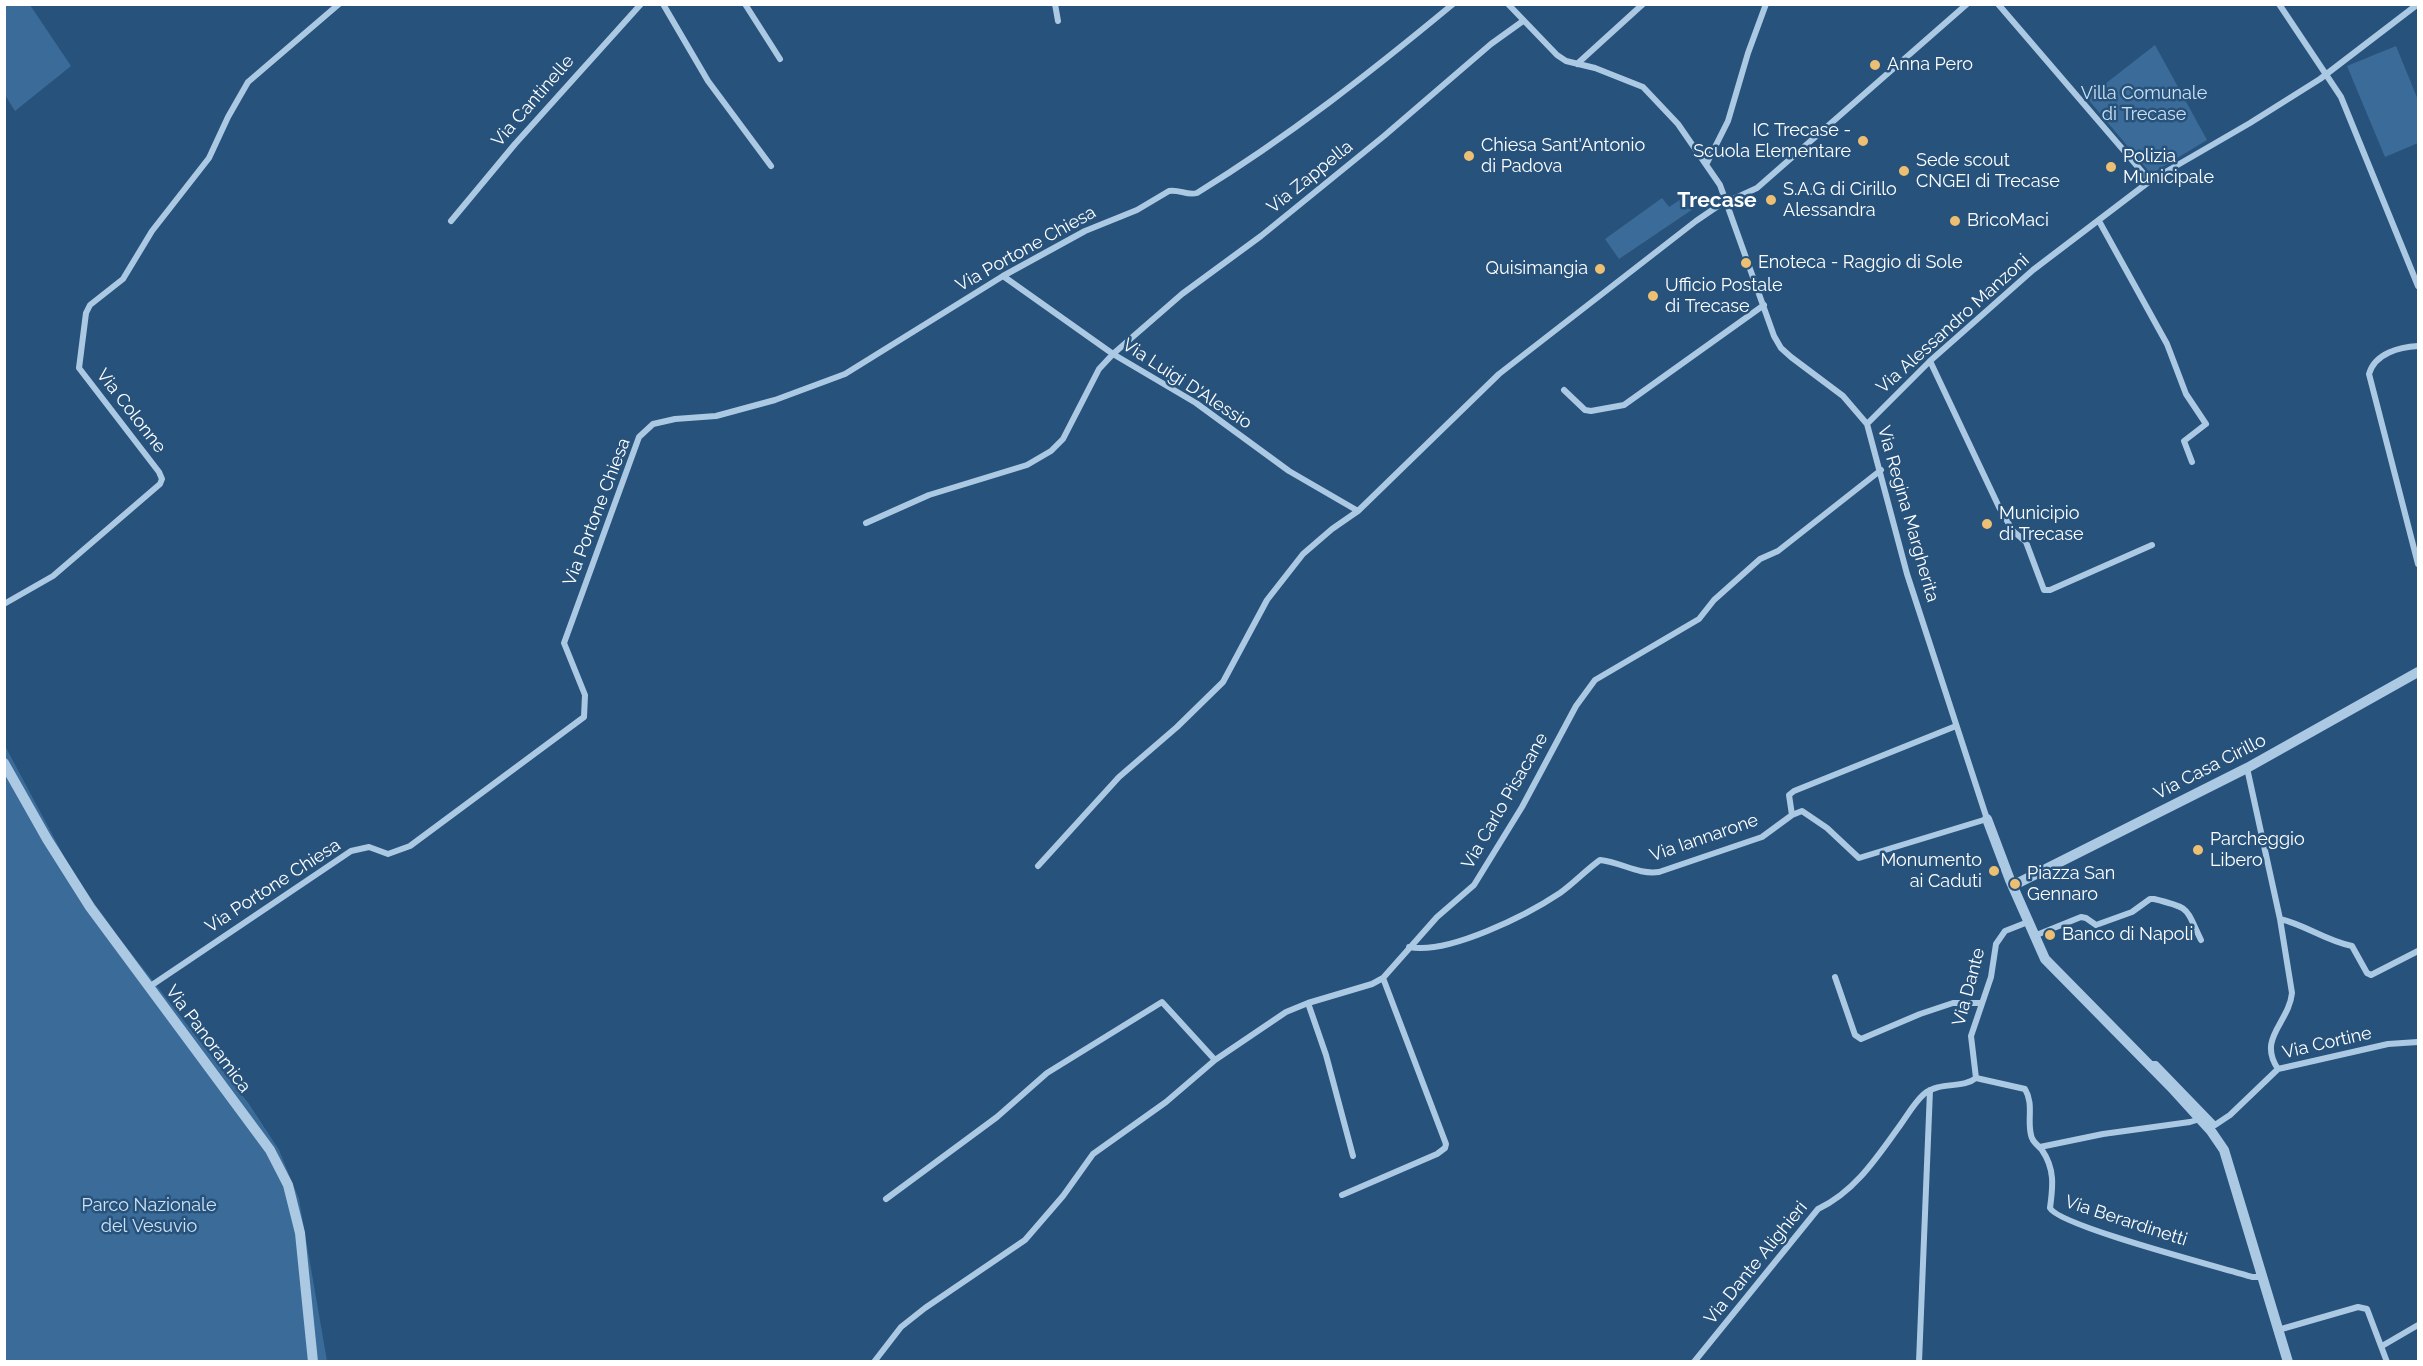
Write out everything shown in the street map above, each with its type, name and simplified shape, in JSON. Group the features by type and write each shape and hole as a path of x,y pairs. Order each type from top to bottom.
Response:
{"street":[{"name":"Via Colonne","path":"4,603 53,576 160,484 162,479 159,472 79,368 86,313 90,305 123,279 152,231 208,158 248,82 339,4"},
{"name":"Via Cantinelle","path":"451,221 514,144 641,4"},
{"path":"663,4 708,81 771,166"},
{"path":"745,4 780,59"},
{"path":"1055,4 1058,21"},
{"name":"Via Portone Chiesa","path":"148,987 351,851 369,847 388,854 410,846 584,717 585,696 564,643 639,437 654,424 675,419 716,416 775,400 844,374 1003,276 1085,231 1137,210 1169,191 1174,190 1190,195 1197,193 1251,160 1323,107 1453,4"},
{"name":"Via Regina Margherita","path":"1508,4 1557,55 1566,61 1643,87 1678,124 1707,163 1728,202 1774,336 1781,348 1843,396 1867,424 1907,574 1956,726 1987,819 2034,936 2045,959 2211,1131 2228,1160 2288,1362"},
{"path":"1576,64 1643,4"},
{"path":"1707,163 1728,121 1748,53 1766,4"},
{"path":"1038,866 1119,777 1177,727 1223,682 1267,600 1304,554 1332,529 1358,511 1499,374 1696,221 1757,188 1967,4"},
{"path":"1998,4 2150,180"},
{"path":"2279,4 2341,97 2418,286"},
{"name":"Via Alessandro Manzoni","path":"1867,424 1930,361 2033,270 2150,180 2250,123 2326,74 2418,4"},
{"name":"Via Zappella","path":"866,523 929,495 1027,465 1051,451 1063,439 1099,369 1113,354 1182,294 1261,236 1384,136 1491,44 1523,21"},
{"path":"2099,221 2167,344 2186,394 2206,424 2184,441 2192,462"},
{"name":"Via Luigi D'Alessio","path":"1003,276 1113,354 1196,403 1289,471 1358,511"},
{"path":"1564,390 1585,410 1624,405 1764,305"},
{"path":"2418,345 2399,347 2392,351 2371,368 2369,374 2418,564"},
{"path":"1930,361 1999,507 2013,531 2026,542 2044,590 2050,590 2152,545"},
{"name":"Via Carlo Pisacane","path":"874,1362 902,1327 1025,1240 1064,1196 1093,1154 1166,1102 1215,1060 1286,1012 1372,984 1383,978 1437,917 1474,885 1522,807 1576,706 1595,680 1699,619 1714,600 1760,559 1778,551 1881,470"},
{"name":"Via Casa Cirillo","path":"2014,885 2247,768 2418,672"},
{"path":"1956,726 1794,791 1789,795 1792,815 1805,812 1827,828 1859,858 1987,819"},
{"name":"Via Panoramica","path":"4,763 47,839 90,907 270,1150 288,1185 300,1233 313,1362"},
{"path":"2247,768 2280,919 2292,993 2291,1002 2271,1039 2273,1061 2278,1069"},
{"name":"Via Iannarone","path":"1409,947 1422,950 1433,948 1490,930 1558,894 1600,860 1647,874 1659,872 1762,837 1792,815"},
{"path":"2034,936 2081,918 2086,918 2096,925 2132,912 2150,899 2186,909 2201,940"},
{"path":"2280,919 2330,941 2352,946 2367,973 2371,975 2418,951"},
{"name":"Via Dante","path":"1976,1078 1971,1036 1991,977 1996,944 2005,931 2028,922"},
{"path":"1835,977 1855,1035 1861,1039 1920,1014 1953,1004 1981,1003"},
{"path":"1342,1195 1437,1154 1445,1148 1446,1144 1383,978"},
{"path":"886,1199 997,1117 1047,1072 1162,1002 1215,1060"},
{"path":"1308,1003 1326,1055 1353,1156"},
{"name":"Via Cortine","path":"2145,1064 2156,1064 2216,1125 2230,1115 2278,1069 2388,1044 2418,1042"},
{"path":"1919,1362 1930,1090 1942,1085 1971,1082 1976,1078"},
{"name":"Via Berardinetti","path":"1976,1078 2025,1089 2030,1098 2031,1135 2049,1161 2054,1179 2050,1208 2061,1218 2253,1277 2263,1277"},
{"name":"Via Dante Alighieri","path":"1694,1362 1701,1358 1818,1209 1835,1201 1858,1179 1921,1096 1930,1090"},
{"path":"2040,1147 2092,1136 2200,1119"},
{"path":"2278,1330 2358,1307 2367,1309 2387,1362"},
{"path":"2382,1346 2418,1324"}],"green space":[{"path":"4,5 30,5 71,66 15,111 5,95"},
{"name":"Villa Comunale di Trecase","path":"2155,45 2207,140 2151,174 2087,98"},
{"path":"2396,46 2418,100 2418,143 2385,157 2347,66"},
{"path":"1689,194 1696,207 1619,259 1605,239 1662,198 1669,207"},
{"name":"Parco Nazionale del Vesuvio","path":"4,744 74,875 117,935 249,1104 279,1150 299,1199 327,1361 5,1361"}],"place":[{"name":"Anna Pero","path":"1875,65"},
{"name":"IC Trecase - Scuola Elementare","path":"1863,141"},
{"name":"Chiesa Sant'Antonio di Padova","path":"1469,156"},
{"name":"Polizia Municipale","path":"2111,167"},
{"name":"Sede scout CNGEI di Trecase","path":"1904,171"},
{"name":"S.A.G di Cirillo Alessandra","path":"1771,200"},
{"name":"BricoMaci","path":"1955,221"},
{"name":"Enoteca - Raggio di Sole","path":"1746,263"},
{"name":"Quisimangia","path":"1600,269"},
{"name":"Ufficio Postale di Trecase","path":"1653,296"},
{"name":"Municipio di Trecase","path":"1987,524"},
{"name":"Parcheggio Libero","path":"2198,850"},
{"name":"Monumento ai Caduti","path":"1994,871"},
{"name":"Piazza San Gennaro","path":"2015,884"},
{"name":"Banco di Napoli","path":"2050,935"}],"district":[{"name":"Trecase","path":"1717,201"}]}
